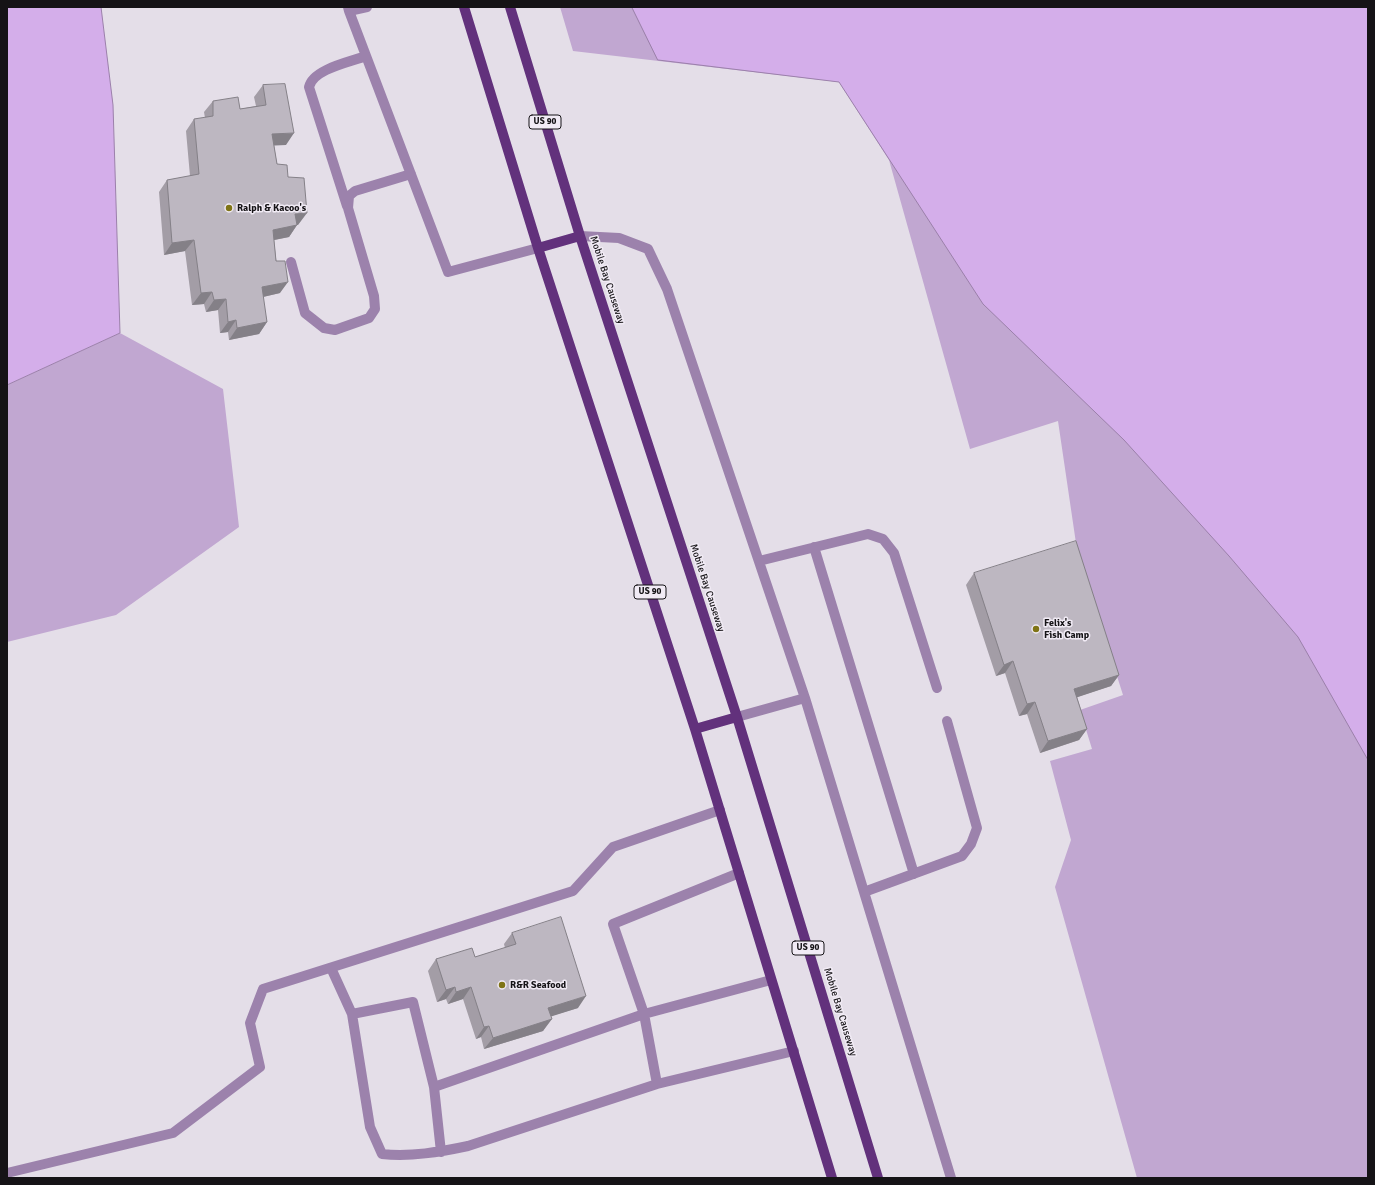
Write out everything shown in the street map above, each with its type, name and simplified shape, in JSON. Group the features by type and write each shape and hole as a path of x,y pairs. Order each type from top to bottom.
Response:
{"main road":[{"name":"US 90","path":"464,7 538,248 695,729 832,1178"},
{"name":"Mobile Bay Causeway","path":"510,7 580,236 737,717 878,1178"},
{"path":"538,248 580,236"},
{"path":"695,729 737,717"}],"lane":[{"path":"367,7 349,9 448,272 538,248"},
{"path":"291,262 305,313 313,321 324,328 335,330 369,318 375,309 374,296 348,208 309,87 311,80 318,73 366,56"},
{"path":"348,208 349,196 355,191 411,174"},
{"path":"580,236 619,238 648,249 667,289 805,698 951,1178"},
{"path":"759,561 868,534 883,539 894,553 937,688"},
{"path":"814,547 914,874"},
{"path":"737,717 805,698"},
{"path":"864,892 962,856 971,844 976,828 947,721"},
{"path":"7,1173 173,1133 260,1067 250,1023 263,989 573,891 613,847 720,810"},
{"path":"657,1084 644,1014 613,924 739,873"},
{"path":"331,968 352,1014 370,1127 382,1154 401,1156 441,1152 468,1146 657,1084 794,1051"},
{"path":"434,1087 644,1014 771,980"},
{"path":"352,1014 413,1002 434,1087 441,1152"}],"shaded area":[{"path":"7,7 101,7 113,105 120,333 7,385"},
{"path":"560,7 1331,7 1368,122 1368,1178 1137,1178 1055,887 1071,840 1050,761 1092,749 1080,710 1123,695 1077,550 1058,421 970,449 889,160 839,82 573,51"},
{"path":"632,7 1368,7 1368,760 1298,637 1229,556 1124,440 983,304 839,82 658,60"},
{"path":"120,333 223,389 239,527 116,615 7,642 7,385"}],"building":[{"name":"Ralph & Kacoo's","path":"285,84 294,133 272,134 277,164 287,165 288,177 304,178 307,213 295,214 297,225 273,230 276,261 285,261 288,282 262,287 267,322 237,328 236,320 228,322 226,299 214,300 212,292 201,293 194,240 172,243 167,180 199,174 194,119 213,116 213,101 238,97 240,109 266,105 263,85"},
{"name":"Felix's Fish Camp","path":"1076,541 1119,675 1074,689 1087,729 1048,741 1035,702 1027,704 1013,661 1004,665 974,573"},
{"name":"R&R Seafood","path":"561,917 586,996 548,1008 552,1019 493,1038 489,1026 484,1027 471,987 456,992 455,987 446,990 436,959 472,948 475,957 516,944 512,933"}],"place":[{"name":"Ralph & Kacoo's","path":"229,208"},
{"name":"Felix's Fish Camp","path":"1036,629"},
{"name":"R&R Seafood","path":"502,985"}]}
